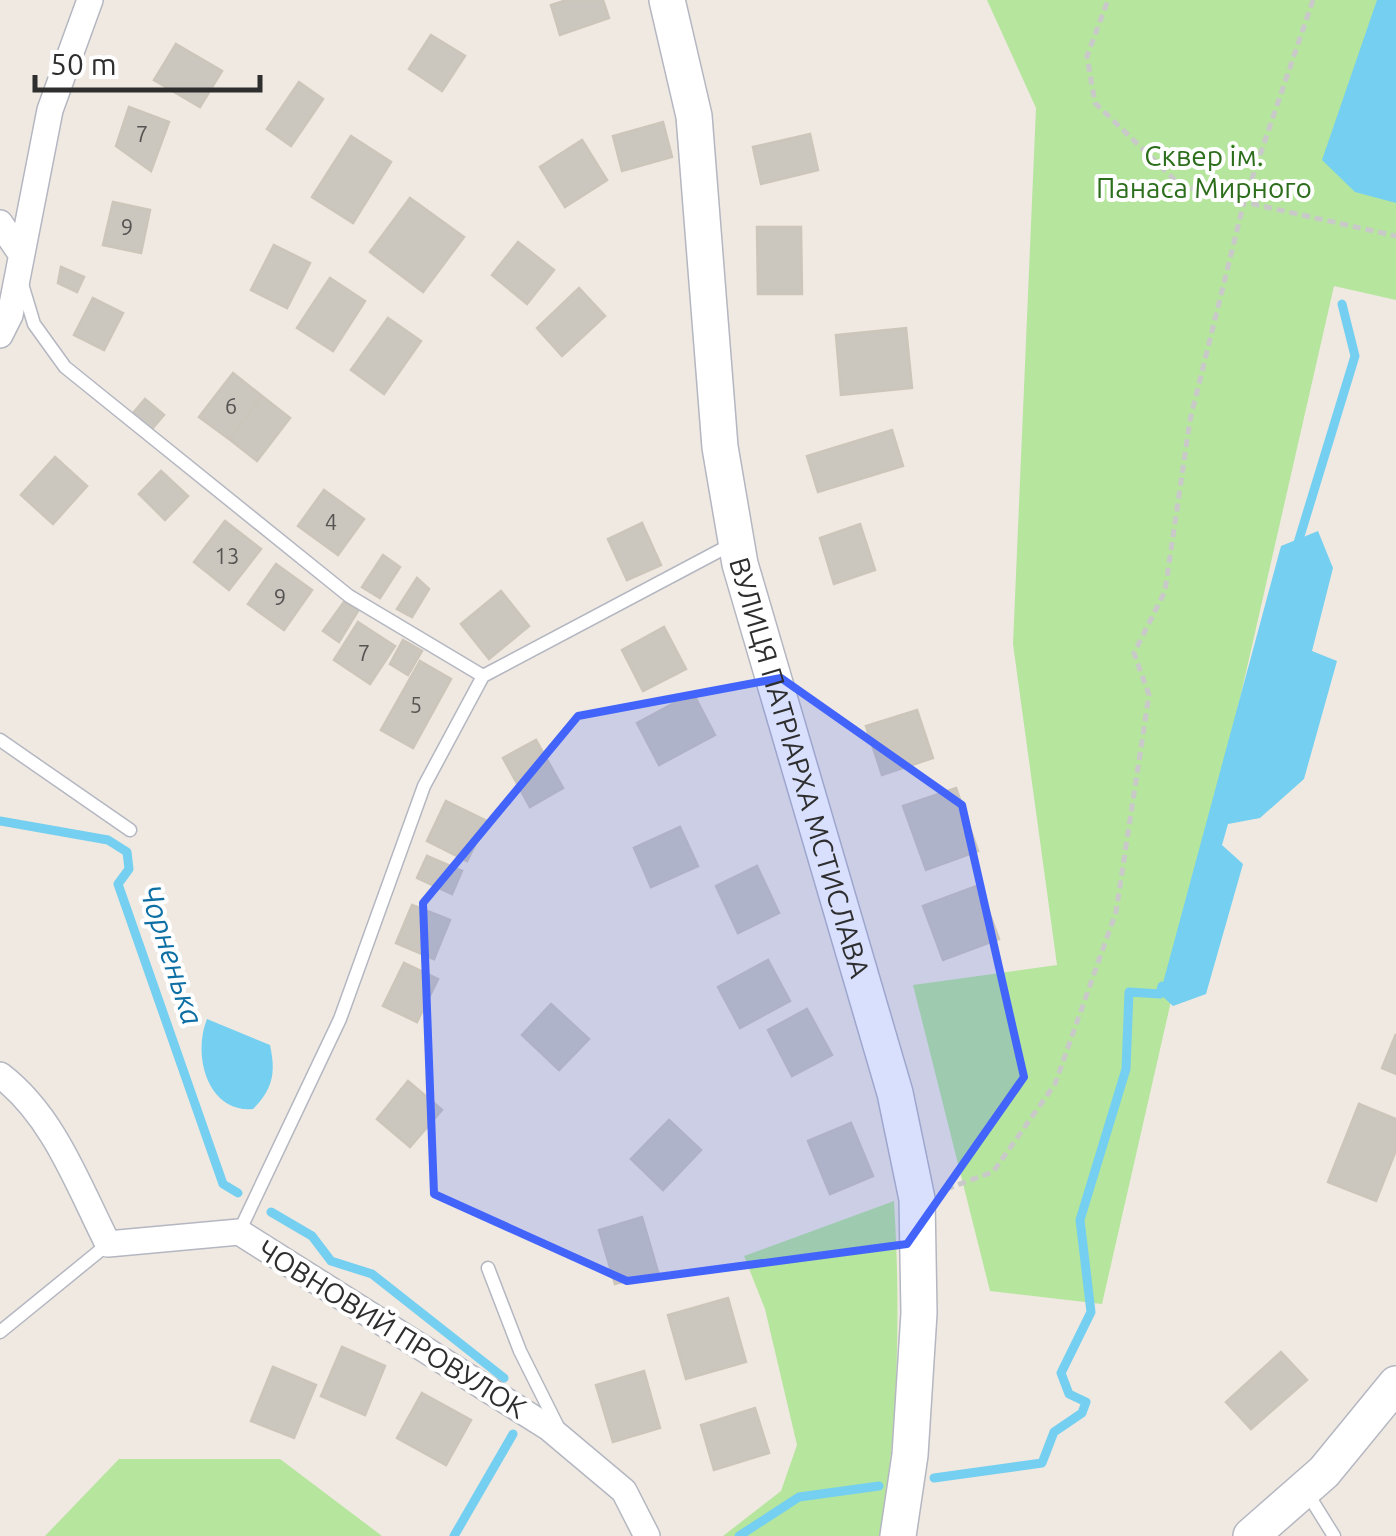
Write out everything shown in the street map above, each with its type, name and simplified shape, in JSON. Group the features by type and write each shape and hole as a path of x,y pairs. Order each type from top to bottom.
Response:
{"main road":[{"name":"ВУЛИЦЯ ПАТРІАРХА МСТИСЛАВА","path":"667,0 694,116 720,447 737,542 895,1093 917,1199 919,1313 910,1455 898,1536"},
{"path":"1251,1536 1305,1489 1373,1416 1396,1384"}],"street":[{"path":"0,335 10,316 13,258 50,110 90,0"},
{"path":"0,223 13,258"},
{"path":"0,1076 19,1090 52,1133 108,1244"},
{"name":"ЧОВНОВИЙ ПРОВУЛОК","path":"108,1244 239,1232 570,1446 624,1491 647,1536"}],"lane":[{"path":"13,258 34,324 65,367 348,596 483,676"},
{"path":"239,1232 340,1019 424,786 483,676 737,542"},
{"path":"0,740 130,830"},
{"path":"0,1332 108,1244"},
{"path":"488,1268 520,1351 570,1446"},
{"path":"1305,1489 1334,1536"}],"path":[{"path":"1108,0 1087,56 1094,103 1180,185 1396,236"},
{"path":"917,1199 993,1172 1055,1084 1116,912 1149,695 1134,653 1165,591 1190,420 1244,202 1311,3"}],"highlighted area":[{"path":"781,678 962,805 1024,1077 907,1244 627,1281 434,1194 423,903 578,716"}],"green space":[{"name":"Сквер ім. Панаса Мирного","path":"987,0 1396,0 1396,300 1334,286 1102,1304 990,1291 913,985 1057,965 1013,644 1036,108"},
{"path":"894,1201 896,1368 881,1536 723,1536 781,1491 797,1445 765,1309 744,1256"},
{"path":"119,1459 280,1459 382,1536 45,1536"}],"water":[{"path":"1377,0 1396,0 1396,203 1355,192 1322,160"},
{"path":"1318,531 1333,568 1312,651 1337,661 1304,779 1260,818 1228,824 1222,845 1243,864 1206,994 1173,1006 1160,994 1281,546"},
{"path":"207,1019 270,1045 271,1080 253,1109 225,1102 208,1079 202,1049"}],"building":[{"path":"567,0 603,0 609,18 560,35 551,5"},
{"path":"431,35 465,56 442,91 409,69"},
{"path":"176,44 222,71 200,107 154,80"},
{"path":"299,82 323,99 291,146 267,129"},
{"path":"129,107 169,122 151,171 116,146"},
{"path":"663,122 672,157 622,171 613,136"},
{"path":"810,134 818,170 761,184 753,147"},
{"path":"351,136 391,162 353,223 312,197"},
{"path":"582,140 607,180 565,207 540,167"},
{"path":"410,198 464,237 423,292 370,252"},
{"path":"113,202 150,210 141,253 103,245"},
{"path":"757,227 801,227 802,294 758,294"},
{"path":"518,242 554,270 527,304 492,275"},
{"path":"274,245 310,263 287,308 251,290"},
{"path":"61,267 84,277 77,292 58,283"},
{"path":"330,278 365,301 333,351 297,328"},
{"path":"579,288 605,316 562,356 537,328"},
{"path":"93,298 123,313 104,350 74,335"},
{"path":"388,318 421,341 384,394 351,370"},
{"path":"906,328 912,388 841,395 836,335"},
{"path":"233,373 262,396 229,439 199,417"},
{"path":"262,396 290,418 257,461 229,439"},
{"path":"145,399 164,415 152,429 133,413"},
{"path":"892,430 903,466 818,492 807,456"},
{"path":"55,457 87,486 53,524 21,495"},
{"path":"161,471 188,496 165,520 139,494"},
{"path":"324,490 364,519 338,555 298,526"},
{"path":"225,521 261,549 229,590 194,562"},
{"path":"642,523 661,565 627,580 608,539"},
{"path":"860,524 875,570 834,584 820,538"},
{"path":"383,555 400,567 380,598 362,587"},
{"path":"276,564 312,590 284,630 248,604"},
{"path":"417,578 429,589 412,617 397,609"},
{"path":"501,591 529,626 489,659 461,624"},
{"path":"344,602 358,611 339,642 323,631"},
{"path":"358,622 395,646 370,684 334,660"},
{"path":"664,627 686,669 643,691 622,650"},
{"path":"403,640 422,651 408,675 390,664"},
{"path":"420,661 451,679 413,748 381,730"},
{"path":"693,693 715,735 659,765 637,723"},
{"path":"917,710 933,758 882,775 866,726"},
{"path":"536,740 563,788 530,807 503,758"},
{"path":"956,788 978,851 926,870 903,806"},
{"path":"446,801 487,821 467,861 427,841"},
{"path":"680,827 698,866 651,887 634,848"},
{"path":"427,856 462,871 452,894 417,878"},
{"path":"757,866 779,913 738,933 716,886"},
{"path":"979,885 999,939 943,960 923,906"},
{"path":"412,905 450,920 434,959 396,943"},
{"path":"768,960 790,1001 740,1028 718,987"},
{"path":"404,963 438,979 417,1022 383,1006"},
{"path":"551,1004 589,1039 559,1070 522,1035"},
{"path":"807,1009 832,1055 792,1076 768,1030"},
{"path":"1396,1034 1396,1074 1382,1068"},
{"path":"408,1081 442,1110 410,1147 377,1119"},
{"path":"1359,1104 1396,1119 1396,1150 1376,1201 1328,1182"},
{"path":"669,1120 701,1150 663,1190 631,1159"},
{"path":"851,1123 873,1176 830,1194 808,1141"},
{"path":"642,1217 658,1272 615,1284 599,1230"},
{"path":"728,1298 746,1362 686,1379 668,1315"},
{"path":"342,1347 385,1366 365,1415 321,1396"},
{"path":"1281,1352 1307,1380 1251,1429 1226,1402"},
{"path":"273,1367 316,1385 294,1438 251,1421"},
{"path":"644,1371 660,1428 613,1442 596,1385"},
{"path":"422,1393 471,1420 446,1465 397,1438"},
{"path":"755,1408 769,1453 714,1470 701,1425"}],"waterway":[{"path":"1297,546 1355,356 1342,304"},
{"name":"Чорненька","path":"0,821 108,840 127,852 129,869 118,884 223,1184 238,1193"},
{"path":"934,1478 1042,1463 1054,1432 1082,1413 1086,1402 1069,1394 1061,1373 1091,1312 1080,1220 1126,1069 1129,992 1160,994 1162,986"},
{"name":"Чорненька","path":"271,1212 312,1236 331,1261 372,1274 504,1378"},
{"name":"Чорненька","path":"454,1536 513,1434"},
{"path":"739,1536 799,1497 879,1486"}]}
